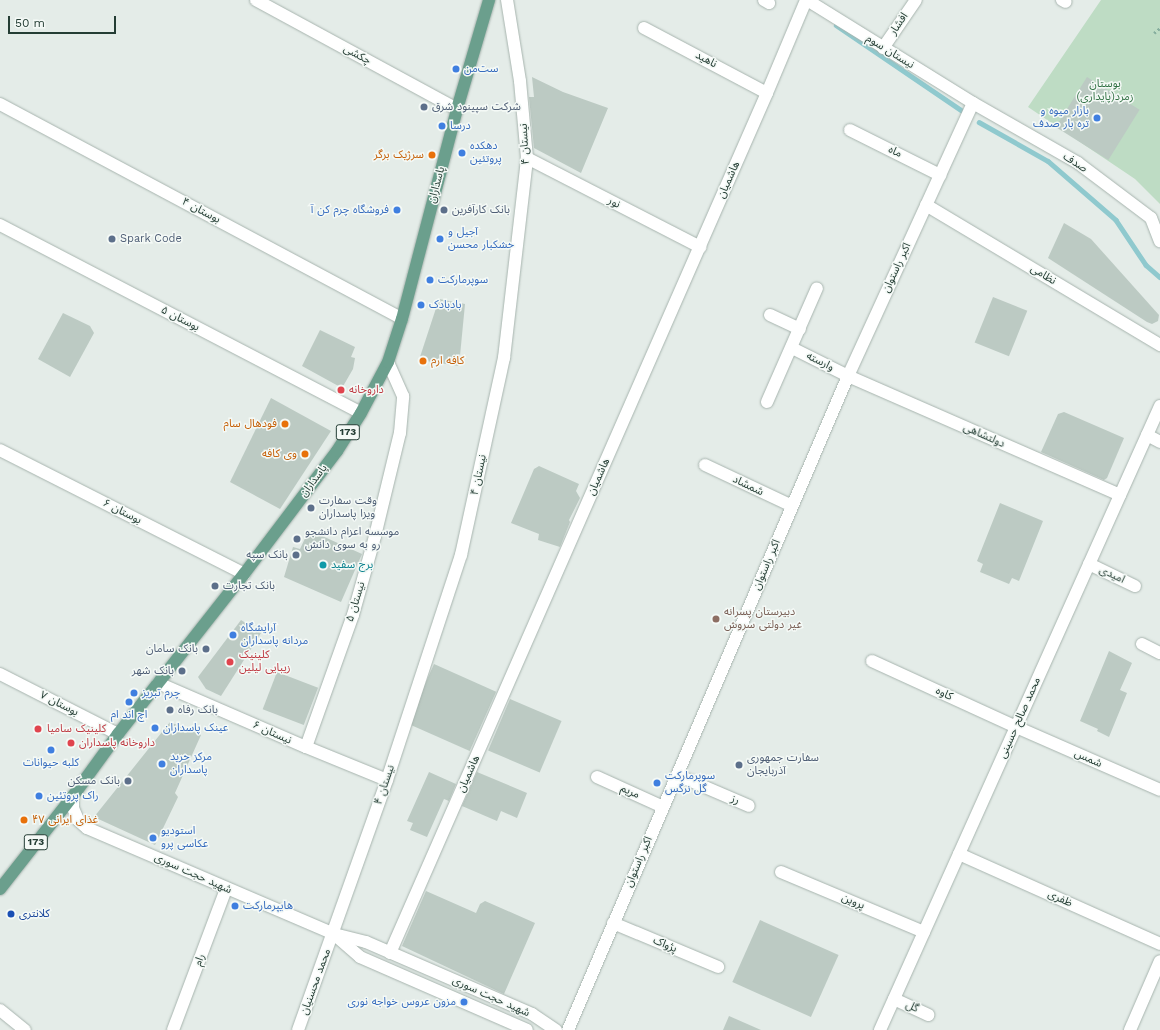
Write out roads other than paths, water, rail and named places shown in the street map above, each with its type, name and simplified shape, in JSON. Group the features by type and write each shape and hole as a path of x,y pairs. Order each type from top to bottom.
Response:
{"main road":[{"name":"پاسداران","path":"0,889 73,796 118,734 244,574 337,451 361,413 388,362 402,319 457,109 488,0"}],"street":[{"name":"چکشی","path":"256,0 457,109"},
{"name":"نیستان ۴","path":"334,934 387,780 461,555 504,358 527,158 520,81 507,0"},
{"name":"نیستان سوم","path":"806,0 973,103"},
{"name":"هاشمیان","path":"390,953 700,248 806,0"},
{"name":"افشار","path":"883,48 916,0"},
{"name":"ناهید","path":"644,28 767,93"},
{"name":"اکبر راستوان","path":"568,1030 848,376 973,103"},
{"name":"صدف","path":"973,103 1078,163 1151,218 1160,241"},
{"name":"بوستان ۴","path":"0,104 402,319"},
{"name":"ماه","path":"850,130 940,175"},
{"name":"نور","path":"527,158 700,248"},
{"name":"نظامی","path":"926,204 1160,345"},
{"name":"بوستان ۵","path":"0,225 361,413"},
{"name":"وارسته","path":"767,402 792,348 817,288"},
{"path":"770,315 800,329"},
{"name":"وارسته","path":"792,348 848,376"},
{"name":"نیستان ۵","path":"306,747 353,616 375,536 400,433 403,396 388,362"},
{"name":"دولتشاهی","path":"848,376 1120,495"},
{"name":"محمد صالح حسینی","path":"880,1030 1160,406"},
{"path":"1147,435 1160,442"},
{"name":"بوستان ۶","path":"0,450 244,574"},
{"name":"شمشاد","path":"705,465 792,506"},
{"name":"امیدی","path":"1089,564 1135,586"},
{"path":"1142,644 1160,653"},
{"name":"کاوه","path":"872,661 1016,727"},
{"name":"بوستان ۷","path":"0,674 118,734"},
{"name":"نیستان ۶","path":"158,683 306,747 387,780"},
{"name":"شمس","path":"1016,727 1160,790"},
{"name":"رز","path":"677,774 749,806"},
{"name":"مریم","path":"597,777 663,807"},
{"name":"شهید حجت سوری","path":"73,796 73,808 78,820 87,828 226,889 334,934 366,942 532,1014 556,1030"},
{"name":"ظفری","path":"959,854 1160,944"},
{"name":"پروین","path":"781,872 924,932"},
{"name":"رام","path":"173,1030 226,889"},
{"name":"پژواک","path":"613,923 718,967"},
{"name":"شهید حجت سوری","path":"334,934 360,957 527,1030"},
{"name":"محمد محسنیان","path":"298,1030 334,934"},
{"path":"1130,1030 1160,961"},
{"name":"گل","path":"894,999 929,1015"},
{"path":"0,1010 26,1030"}],"waterway":[{"path":"836,25 961,110"},
{"path":"979,122 1048,161 1116,220 1146,265 1160,277"}],"place":[{"name":"ست‌من","path":"456,69"},
{"name":"شرکت سپینود شرق","path":"424,107"},
{"name":"بازار میوه و تره بار صدف","path":"1097,118"},
{"name":"درسا","path":"442,126"},
{"name":"دهکده پروتئین","path":"462,153"},
{"name":"سرژیک برگر","path":"432,155"},
{"name":"فروشگاه چرم کن آ","path":"397,210"},
{"name":"بانک کارآفرین","path":"444,210"},
{"name":"Spark Code","path":"112,239"},
{"name":"آجیل و خشکبار محسن","path":"440,239"},
{"name":"سوپرمارکت","path":"430,280"},
{"name":"بادبادک","path":"421,305"},
{"name":"کافه ارم","path":"423,361"},
{"name":"داروخانه","path":"341,390"},
{"name":"فودهال سام","path":"285,424"},
{"name":"وی کافه","path":"305,454"},
{"name":"وقت سفارت ویزا پاسداران","path":"311,508"},
{"name":"موسسه اعزام دانشجو رو به سوی دانش","path":"297,539"},
{"name":"بانک سپه","path":"296,555"},
{"name":"برج سفید","path":"323,565"},
{"name":"بانک تجارت","path":"215,586"},
{"name":"دبیرستان پسرانه غیر دولتی سروش","path":"716,619"},
{"name":"آرایشگاه مردانه پاسداران","path":"233,635"},
{"name":"بانک سامان","path":"206,649"},
{"name":"کلینیک زیبایی لیلین","path":"230,662"},
{"name":"بانک شهر","path":"182,671"},
{"name":"چرم تبریز","path":"134,693"},
{"name":"اچ اند ام","path":"129,702"},
{"name":"بانک رفاه","path":"170,710"},
{"name":"عینک پاسداران","path":"155,728"},
{"name":"کلینیک سامیا","path":"38,729"},
{"name":"داروخانه پاسداران","path":"71,743"},
{"name":"کلبه حیوانات","path":"51,750"},
{"name":"مرکز خرید پاسداران","path":"162,764"},
{"name":"سفارت جمهوری آذربایجان","path":"739,765"},
{"name":"بانک مسکن","path":"128,781"},
{"name":"سوپرمارکت گل نرگس","path":"657,783"},
{"name":"راک پروتئین","path":"39,796"},
{"name":"غذای ایرانی ۴٧","path":"24,820"},
{"name":"استودیو عکاسی پرو","path":"153,838"},
{"name":"هایپرمارکت","path":"235,906"},
{"name":"کلانتری","path":"11,914"},
{"name":"مزون عروس خواجه نوری","path":"464,1002"}],"park label":[{"name":"بوستان زمرد(پایداری)","path":"1105,91"}]}
